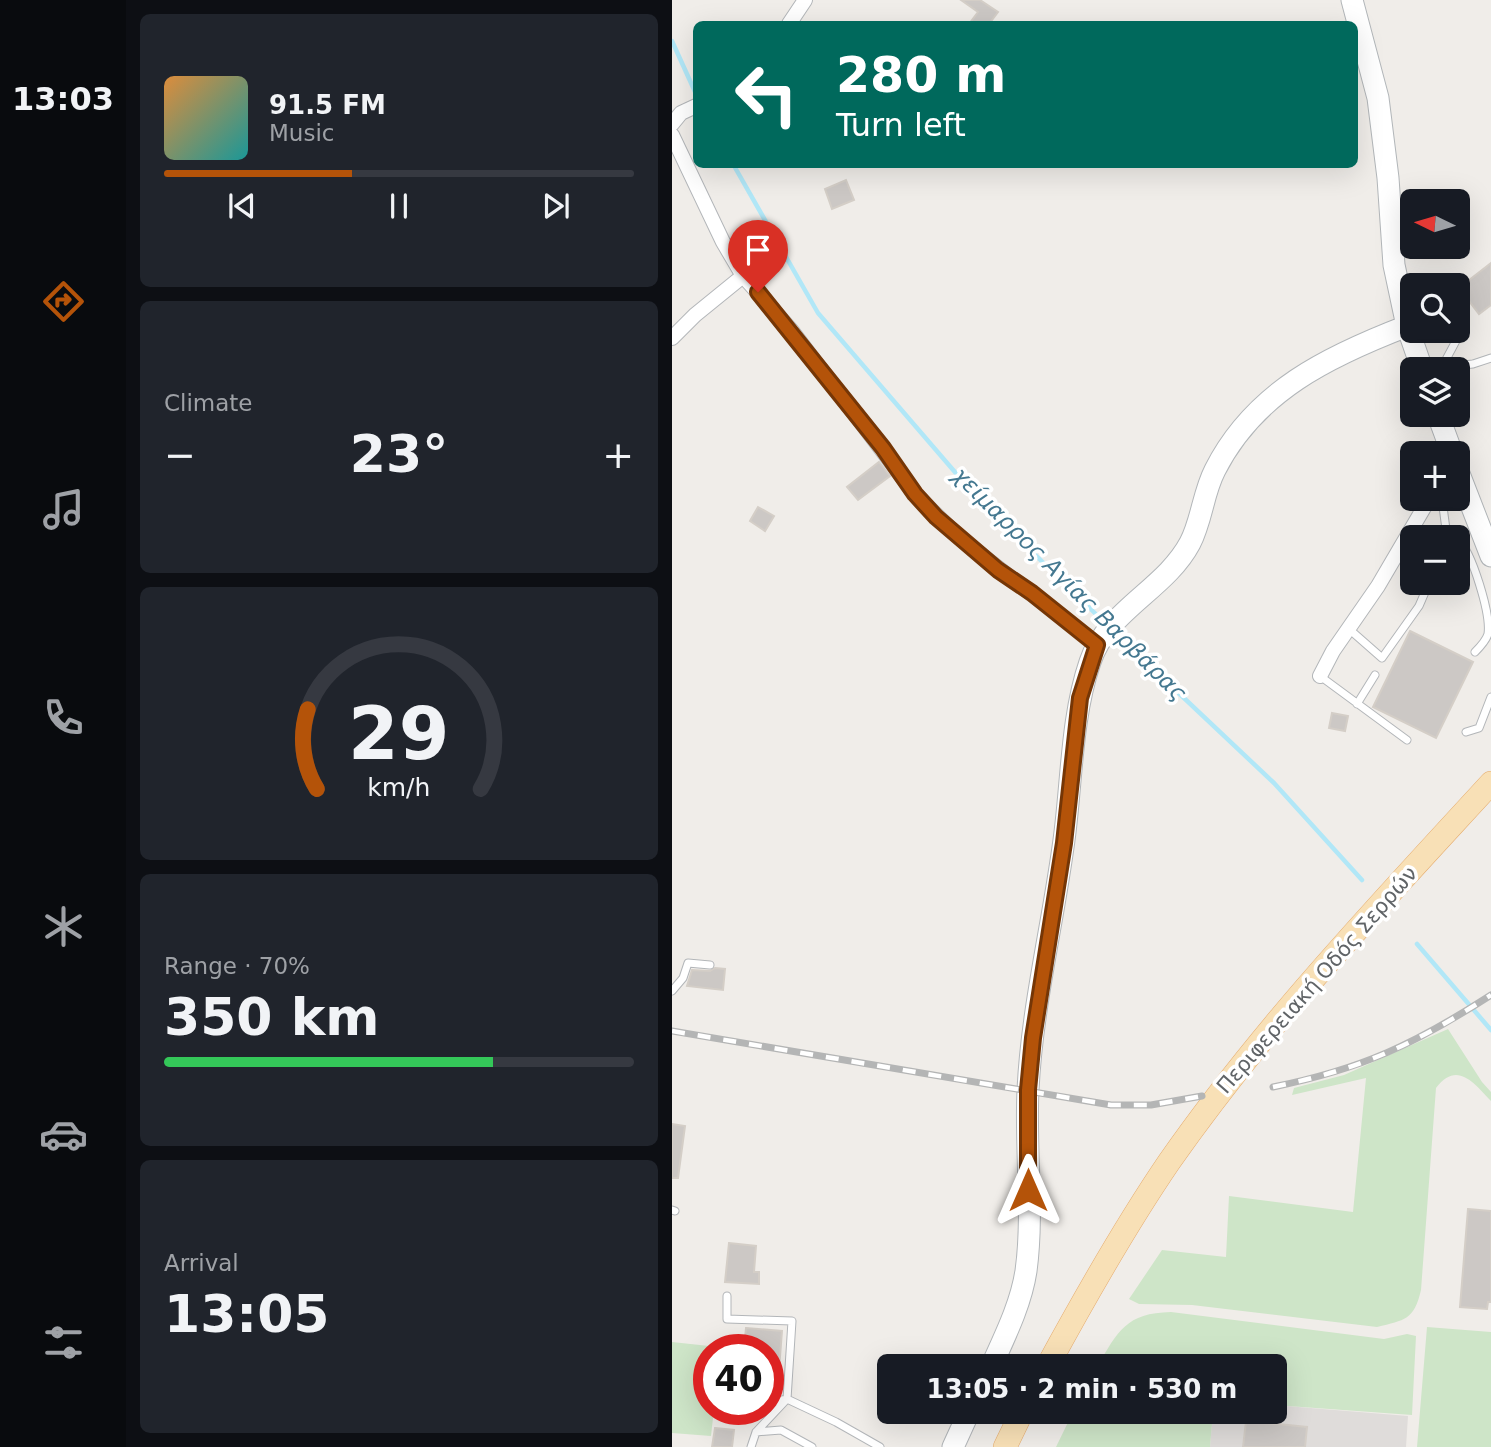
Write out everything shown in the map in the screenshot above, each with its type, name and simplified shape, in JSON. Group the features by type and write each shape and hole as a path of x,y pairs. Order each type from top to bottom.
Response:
{"main road":[{"name":"Περιφερειακή Οδός Σερρών","path":"1054,1354 1103,1266 1169,1162 1227,1085 1267,1033 1331,959 1491,783"},
{"path":"1005,1447 1016,1424"}],"street":[{"path":"791,21 805,0"},
{"path":"1352,0 1358,21"},
{"path":"1358,23 1378,98 1388,178 1394,265 1400,293"},
{"path":"674,120 693,108"},
{"path":"672,135 718,233 743,276 775,311 915,494 936,517 998,570 1100,640"},
{"path":"672,338 695,315 743,276"},
{"path":"997,1354 1012,1321 1026,1273 1028,1090 1033,1038 1064,843 1080,698 1100,640 1130,605 1164,576 1189,544 1214,472 1237,434 1267,400 1324,361 1400,329"},
{"path":"1470,501 1491,556"},
{"path":"1320,676 1422,511"},
{"path":"953,1447 964,1424"}],"lane":[{"path":"1470,364 1491,358"},
{"path":"1470,561 1489,622 1489,642 1475,652"},
{"path":"1349,628 1382,658 1424,595"},
{"path":"1357,704 1375,675"},
{"path":"1320,676 1407,740"},
{"path":"1466,732 1479,728 1491,697"},
{"path":"672,991 683,978 688,963 709,965"},
{"path":"727,1296 727,1319 792,1321 787,1399 756,1432 751,1447"},
{"path":"784,1399 836,1422 880,1447"},
{"path":"756,1432 781,1430 812,1447"}],"shaded area":[{"path":"1287,1406 1408,1416 1406,1447 1210,1447 1212,1424 1287,1424"}],"green space":[{"path":"1448,1029 1491,1092 1491,1101 1472,1082 1458,1075 1444,1080 1436,1088 1421,1290 1415,1307 1407,1317 1377,1327 1192,1305 1139,1304 1129,1299 1162,1250 1226,1257 1229,1196 1353,1212 1366,1078 1292,1095 1294,1088 1344,1075"},
{"path":"1171,1312 1384,1339 1407,1334 1416,1336 1412,1415 1287,1406 1287,1354 1105,1354 1125,1326 1133,1320 1156,1313"},
{"path":"1427,1327 1491,1332 1491,1447 1417,1447"},
{"path":"672,1342 693,1344 693,1425 712,1425 711,1436 672,1433"},
{"path":"1067,1424 1212,1424 1210,1447 1056,1447"}],"building":[{"path":"961,0 980,0 998,12 991,21 971,21 978,12"},
{"path":"846,180 854,200 832,209 825,189"},
{"path":"1491,263 1491,305 1479,314 1470,302 1470,279"},
{"path":"879,462 890,476 858,500 847,487"},
{"path":"758,507 774,516 765,531 750,521"},
{"path":"1410,631 1473,662 1436,738 1373,707"},
{"path":"1332,713 1348,716 1345,731 1329,728"},
{"path":"715,968 725,969 723,990 687,986 692,970 710,971"},
{"path":"672,1124 685,1126 678,1178 672,1178"},
{"path":"1468,1209 1491,1211 1491,1302 1488,1302 1487,1309 1460,1307"},
{"path":"729,1243 756,1246 754,1272 759,1272 759,1284 725,1282"},
{"path":"746,1328 782,1331 782,1334 745,1334"},
{"path":"1246,1424 1307,1427 1305,1447 1243,1447"},
{"path":"715,1428 734,1430 732,1447 712,1447"}],"waterway":[{"name":"χείμαρρος Αγίας Βαρβάρας","path":"672,41 693,87"},
{"name":"χείμαρρος Αγίας Βαρβάρας","path":"735,168 818,313 979,500 1105,623"},
{"name":"χείμαρρος Αγίας Βαρβάρας","path":"1114,632 1274,783 1362,880"},
{"name":"χείμαρρος Αγίας Βαρβάρας","path":"1417,944 1491,1030"}],"railway":[{"path":"1273,1087 1334,1072 1387,1053 1437,1028 1491,995"},
{"path":"672,1031 1111,1105 1151,1105 1202,1096"}],"route":[{"path":"758,292 792,331 883,448 915,494 936,517 998,570 1032,593 1097,645 1080,698 1064,843 1037,1006 1028,1090 1028,1190"}]}
